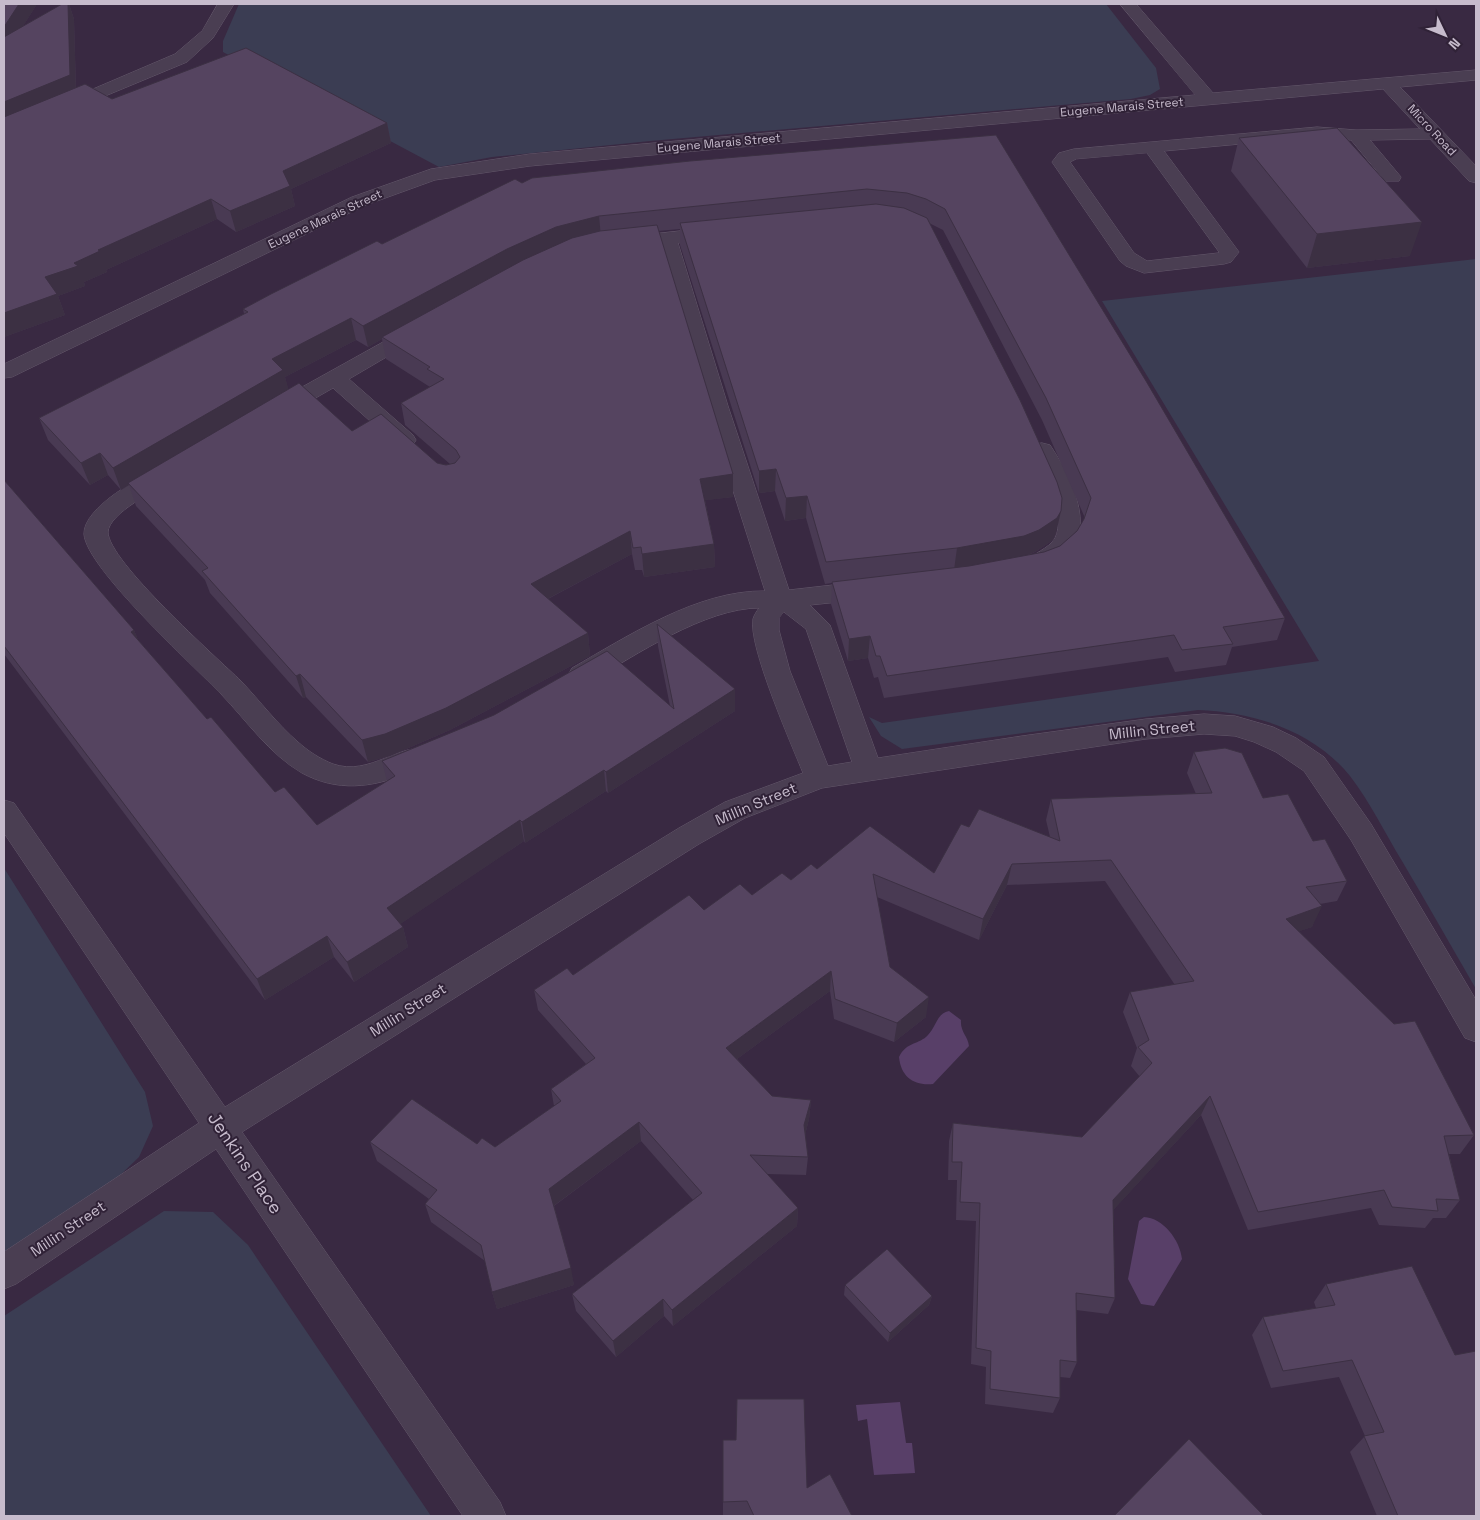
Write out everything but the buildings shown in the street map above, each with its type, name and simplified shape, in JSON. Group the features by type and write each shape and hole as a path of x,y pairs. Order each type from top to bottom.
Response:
{"street":[{"path":"4,133 181,58 202,43 211,32 226,4"},
{"path":"1128,4 1208,99"},
{"name":"Eugene Marais Street","path":"4,372 359,201 431,175 530,160 1179,123 1208,99 1476,75"},
{"name":"Micro Road","path":"1387,83 1476,177"},
{"path":"1152,147 1229,252 1227,257 1144,267 1127,257 1061,162 1065,157 1074,154 1152,147 1179,123 1356,134 1435,134"},
{"path":"1356,134 1392,177"},
{"path":"601,245 737,231"},
{"path":"667,239 717,406 780,600 806,614 817,625 868,769"},
{"path":"259,420 434,322"},
{"path":"334,377 421,454"},
{"path":"1016,570 1045,560 1063,546 1070,534 1072,520 1032,429"},
{"path":"185,464 119,503 100,521 96,534 101,549 134,590 233,690 276,738 307,762 342,776 370,775 390,771 438,749"},
{"path":"563,685 658,632 691,617 725,606 886,588"},
{"path":"780,600 766,617 766,632 778,673 819,778"},
{"name":"Millin Street","path":"4,1272 221,1127 689,836 735,810 819,778 868,769 1146,729 1204,724 1235,726 1263,734 1286,745 1314,764 1335,791 1476,1028"},
{"name":"Jenkins Place","path":"4,811 486,1516"}],"shaded area":[{"path":"239,4 1106,4 1156,68 1160,89 1150,95 1131,99 650,141 492,157 439,167 223,52 223,41"},
{"path":"1476,259 1476,989 1371,807 1350,776 1319,747 1282,727 1240,715 1198,710 902,749 881,736 869,717 882,723 1319,661 1102,301"},
{"path":"4,868 145,1092 153,1126 139,1157 110,1185 4,1253"},
{"path":"949,1011 961,1020 969,1046 933,1084 914,1082 902,1070 899,1057 906,1048 928,1035 939,1017"},
{"path":"164,1211 213,1212 248,1245 431,1516 4,1516 4,1316"},
{"path":"1144,1217 1158,1221 1169,1231 1178,1245 1182,1259 1154,1306 1141,1304 1128,1279 1139,1221"},
{"path":"900,1402 906,1443 912,1443 915,1473 874,1475 867,1419 858,1421 856,1405"}]}
